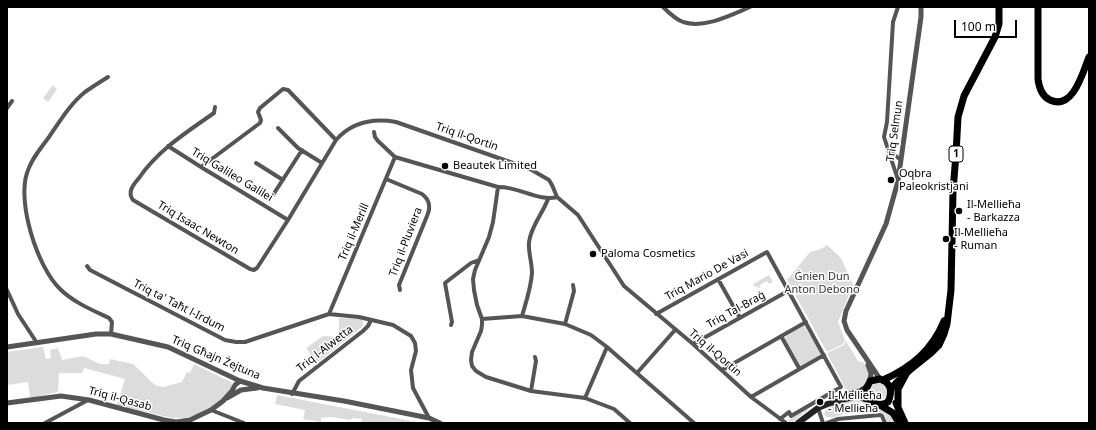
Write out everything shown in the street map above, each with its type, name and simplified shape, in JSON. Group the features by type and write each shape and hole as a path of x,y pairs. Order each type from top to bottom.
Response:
{"main road":[{"name":"1","path":"880,405 888,402 891,392 906,374 939,345 947,324 951,290 953,191 958,117 964,96 998,30 999,7"},
{"path":"1038,7 1038,79 1043,95 1047,99 1061,102 1069,97 1076,87 1089,57"},
{"name":"1","path":"869,384 893,376 923,355 936,338 949,310"},
{"path":"898,406 898,388 906,374"},
{"path":"881,379 887,382 905,423"},
{"path":"869,384 866,392 870,401"},
{"path":"798,423 822,404 861,391 869,384"},
{"path":"818,408 830,403 853,397 859,397 880,405 893,413 899,423"}],"street":[{"path":"663,7 676,18 690,23 714,21 750,7"},
{"path":"898,7 893,22 887,122 884,137 898,181"},
{"name":"Triq Selmun","path":"881,379 847,330 844,322 844,316 849,302 886,224 898,181 921,17 921,7"},
{"path":"108,77 85,92 57,125 32,161 24,183 24,195 32,236 44,267 60,289 81,304 109,318 112,322 111,334"},
{"path":"201,167 260,122 261,120 258,112 260,108 283,89 288,90 336,140"},
{"path":"7,108 12,101"},
{"path":"168,146 214,113 215,107"},
{"name":"Triq il-Qortin","path":"254,270 257,268 288,220 336,140 354,125 363,122 396,122 530,169 548,180 557,197 578,215 624,286 722,370 751,397 786,423"},
{"path":"278,128 302,150 322,163"},
{"path":"374,132 378,141 395,157 498,187 503,186 548,199 557,197"},
{"name":"Triq Galileo Galilei","path":"168,146 288,220"},
{"name":"Triq Isaac Newton","path":"168,146 144,170 133,186 130,192 133,200 250,270 254,270"},
{"path":"273,195 302,150"},
{"path":"888,150 901,160"},
{"name":"Triq il-Merill","path":"329,314 395,157"},
{"path":"256,163 283,180"},
{"name":"Triq il-Pluviera","path":"386,179 422,194 429,202 430,206 399,286 400,290"},
{"path":"498,187 493,222 489,237 479,260 474,279 474,290 482,319 481,331 470,360 472,366 476,371 486,377 531,391 585,398 614,409 630,423"},
{"path":"522,316 530,288 532,272 529,241 532,231 544,210 549,203 557,197"},
{"path":"544,210 548,199"},
{"name":"Triq Mario De Vasi","path":"656,314 767,252 788,291"},
{"path":"451,325 452,322 445,282 471,263 479,260"},
{"name":"Triq ta' Taħt l-Irdum","path":"87,266 96,274 225,340 232,342 245,342 329,314 359,317 393,325 411,336 415,343 416,351 411,379 413,388 429,418"},
{"path":"718,279 740,318"},
{"path":"565,324 574,291 573,285"},
{"path":"7,290 18,314 37,343"},
{"path":"780,419 789,412 791,416 841,387 788,291"},
{"name":"Triq Tal-Braġ","path":"692,344 788,291"},
{"path":"482,319 522,316 565,324 591,335 607,347 694,423"},
{"name":"Triq l-Alwetta","path":"292,394 299,381 363,331 371,320"},
{"path":"722,370 806,322"},
{"path":"637,374 675,330"},
{"name":"Triq Għajn Żejtuna","path":"7,347 96,334 111,334 168,347 242,382 263,388 292,394 344,401 429,418 440,423"},
{"path":"781,336 799,368"},
{"path":"585,398 607,347"},
{"path":"751,397 824,355"},
{"path":"531,391 536,361 535,357"},
{"name":"Triq Selmun","path":"867,360 871,373 869,384"},
{"path":"242,382 246,390"},
{"name":"Triq il-Qasab","path":"7,403 61,396 89,400 162,422 176,422 190,420 211,410 232,391 235,385 242,382"},
{"name":"Triq il-Qasab","path":"223,400 241,390 263,388"},
{"path":"45,423 89,400"},
{"path":"818,408 823,423"},
{"path":"211,410 244,423"},
{"path":"827,423 838,419 880,415 885,423"}],"green space":[{"path":"53,85 57,89 48,102 43,98"},
{"name":"Ġnien Dun Anton Debono","path":"827,245 841,258 853,285 838,322 845,340 843,344 827,352 787,280 810,252 821,249"},
{"path":"769,275 773,282 769,284 767,281 760,285 761,287 754,287 753,284"},
{"path":"339,318 361,319 363,321 363,326 317,363 306,348 323,336 339,337"},
{"path":"804,325 821,354 800,367 785,340 786,336"},
{"path":"846,341 858,361 864,363 869,374 866,383 863,386 848,394 827,353 844,345"},
{"path":"43,347 46,359 51,358 50,350 58,348 62,360 83,356 100,364 109,364 110,359 133,364 155,385 163,387 182,382 187,372 190,373 194,364 231,382 232,387 226,396 203,412 194,416 183,418 172,418 117,405 125,379 84,368 82,373 59,373 58,392 30,398 28,382 7,385 7,352"},
{"path":"878,383 884,386 887,392 884,398 878,401 872,398 869,392 872,386"},
{"path":"277,395 422,423 361,423 362,419 352,418 351,420 331,417 321,418 321,422 303,419 305,410 275,404"},
{"path":"859,398 887,412 898,423 887,423 885,415 879,412 866,413 863,402 842,404 842,415 830,417 824,415 829,407 833,405"},
{"path":"810,408 793,422 787,421 805,410"}],"place":[{"name":"Beautek Limited","path":"445,166"},
{"name":"Oqbra Paleokristjani","path":"891,180"},
{"name":"Il-Mellieħa - Barkazza","path":"959,211"},
{"name":"Il-Mellieħa - Ruman","path":"946,239"},
{"name":"Paloma Cosmetics","path":"593,254"},
{"name":"Il-Mellieħa - Mellieħa","path":"820,402"}]}
